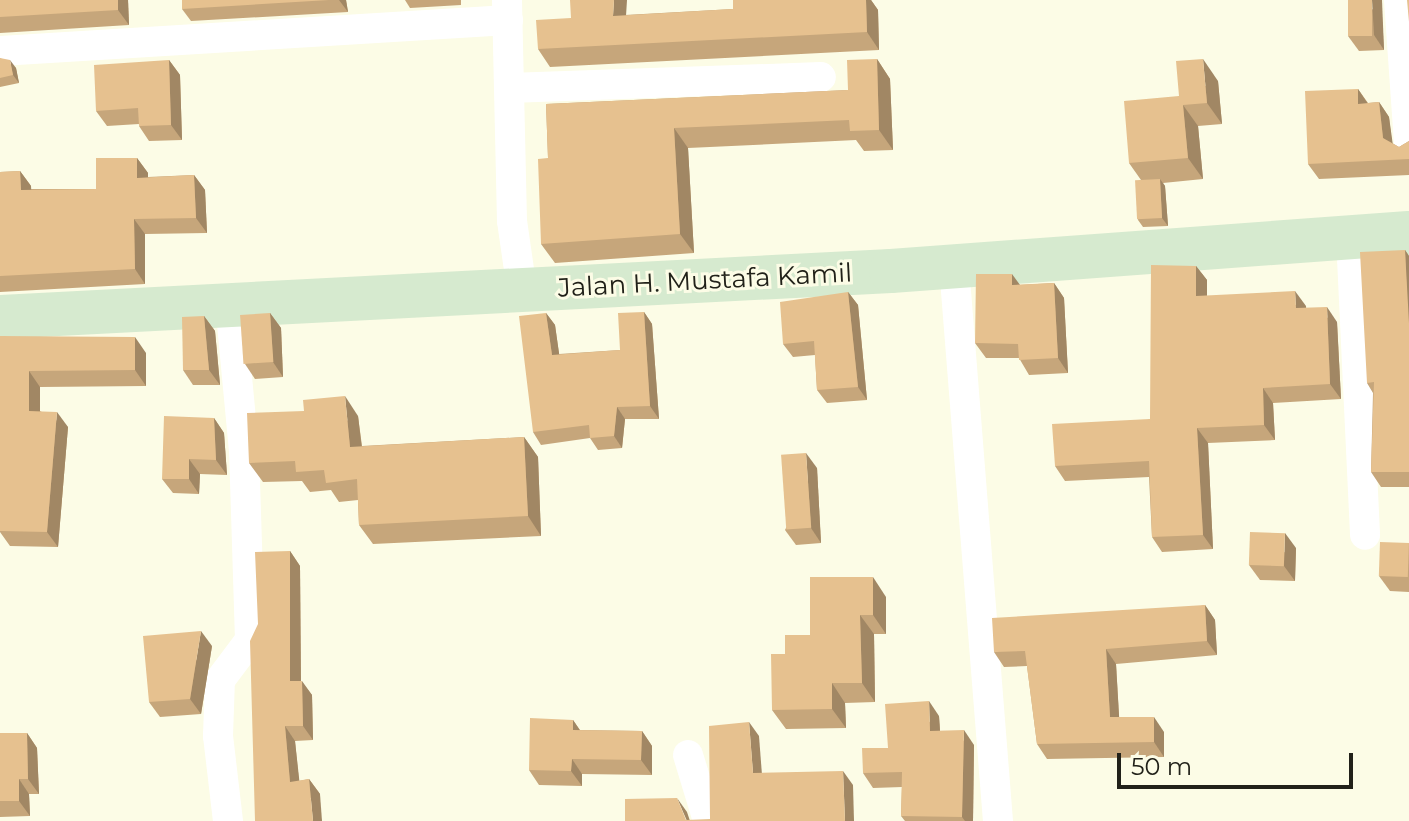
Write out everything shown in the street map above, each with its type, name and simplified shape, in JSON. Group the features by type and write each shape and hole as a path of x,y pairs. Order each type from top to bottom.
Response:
{"street":[{"path":"1399,0 1409,144"},
{"path":"0,51 508,10 512,221 522,290"},
{"path":"509,88 821,77"},
{"name":"Jalan H. Mustafa Kamil","path":"0,317 230,302 522,290 954,266 1409,233"},
{"path":"1351,237 1365,535"},
{"path":"954,266 998,821"},
{"path":"228,821 218,736 220,680 250,640 244,451 230,302"},
{"path":"688,755 708,821"}],"building":[{"path":"0,0 118,0 118,10 0,17"},
{"path":"182,0 329,0 182,9"},
{"path":"570,0 614,0 613,16 733,9 733,0 866,0 867,32 538,49 536,20 571,18"},
{"path":"1348,0 1372,0 1372,36 1348,36"},
{"path":"0,58 10,60 13,75 0,78"},
{"path":"877,59 879,130 850,131 849,120 674,128 680,234 541,244 538,159 548,158 546,104 848,90 847,60"},
{"path":"1203,59 1207,103 1183,105 1188,158 1129,163 1124,101 1179,96 1176,61"},
{"path":"169,60 171,125 139,126 138,108 96,111 94,65"},
{"path":"1358,89 1358,104 1379,102 1383,138 1399,147 1409,141 1409,159 1308,164 1305,91"},
{"path":"96,158 137,158 137,178 194,175 196,218 134,219 135,269 0,276 0,172 20,171 21,190 96,189"},
{"path":"1160,179 1162,218 1137,219 1135,180"},
{"path":"1405,250 1409,323 1409,472 1371,472 1374,382 1367,383 1360,252"},
{"path":"1151,265 1196,266 1196,296 1295,291 1296,308 1327,307 1330,384 1263,388 1264,425 1197,428 1203,535 1152,537 1149,461 1055,466 1052,424 1150,419"},
{"path":"976,274 1012,274 1012,285 1054,283 1058,358 1019,360 1018,344 975,343"},
{"path":"848,292 858,387 817,390 814,341 783,344 780,302"},
{"path":"644,312 650,406 617,407 614,436 590,438 589,425 533,432 519,316 546,313 552,355 620,350 618,313"},
{"path":"270,313 273,362 243,364 240,315"},
{"path":"204,316 209,370 183,370 182,317"},
{"path":"0,336 135,337 135,370 29,371 29,411 57,412 47,532 0,531"},
{"path":"345,396 350,447 524,437 528,516 359,525 357,479 326,483 324,470 296,472 295,461 249,463 247,413 304,411 303,400"},
{"path":"164,416 214,418 216,460 189,459 189,479 162,479"},
{"path":"806,453 811,528 786,530 781,455"},
{"path":"1250,532 1285,533 1284,566 1249,565"},
{"path":"1380,542 1409,543 1408,577 1379,576"},
{"path":"290,551 290,681 302,681 303,726 285,726 290,782 309,779 313,821 255,821 250,641 258,624 255,552"},
{"path":"810,577 873,577 873,615 860,615 862,683 832,683 832,709 772,710 771,654 785,654 785,635 810,635"},
{"path":"1205,605 1207,641 1106,649 1110,717 1154,717 1154,742 1037,744 1025,651 994,652 992,618"},
{"path":"201,631 190,699 149,702 143,636"},
{"path":"929,701 930,731 964,730 962,817 901,816 902,772 863,773 862,748 888,748 885,704"},
{"path":"530,718 573,720 573,730 642,731 641,760 572,759 571,771 529,770"},
{"path":"749,722 753,773 843,771 845,821 625,821 625,799 677,798 686,820 710,819 709,726"},
{"path":"0,733 27,733 28,779 19,779 19,801 0,801"}]}
